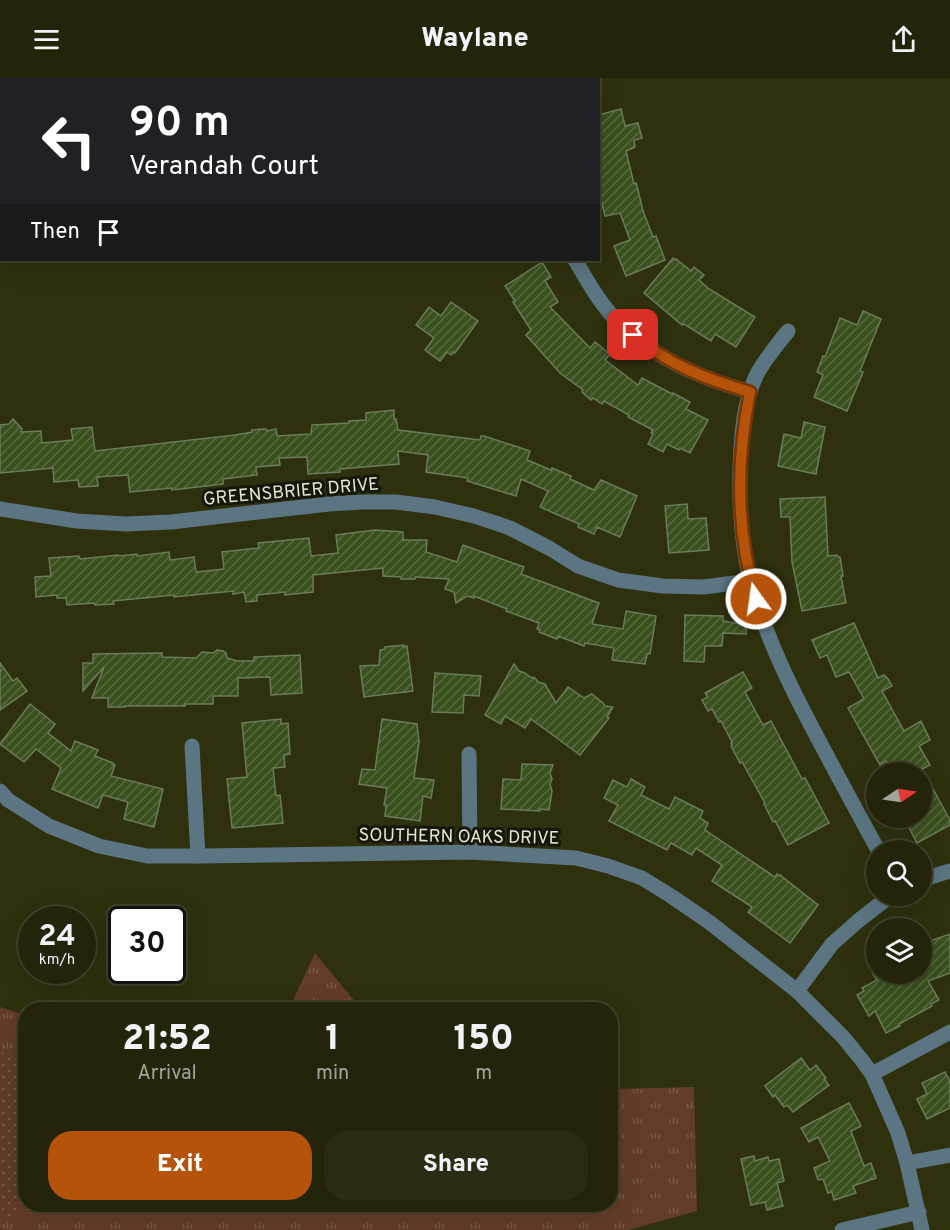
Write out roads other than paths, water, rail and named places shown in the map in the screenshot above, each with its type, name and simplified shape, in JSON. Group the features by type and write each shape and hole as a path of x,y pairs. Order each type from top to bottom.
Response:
{"street":[{"path":"576,261 592,290 618,323 647,347 712,381 750,392"},
{"path":"788,331 757,374 750,392 741,444 739,494 742,533 750,581 778,660 873,840"},
{"name":"GREENSBRIER DRIVE","path":"0,509 77,521 126,524 171,522 329,504 396,502 435,507 474,516 510,528 578,566 618,580 663,586 704,587 750,581"},
{"path":"192,747 198,856"},
{"path":"469,754 470,852"},
{"name":"SOUTHERN OAKS DRIVE","path":"0,791 8,800 49,826 99,846 147,856 470,852 576,858 642,878 709,922 797,991 843,1037 861,1059 872,1074 898,1133 922,1230"},
{"path":"932,877 950,871"},
{"path":"797,991 832,944 877,906"},
{"path":"872,1074 950,1032"},
{"path":"907,1163 950,1155"},
{"path":"842,1230 918,1212"}]}
